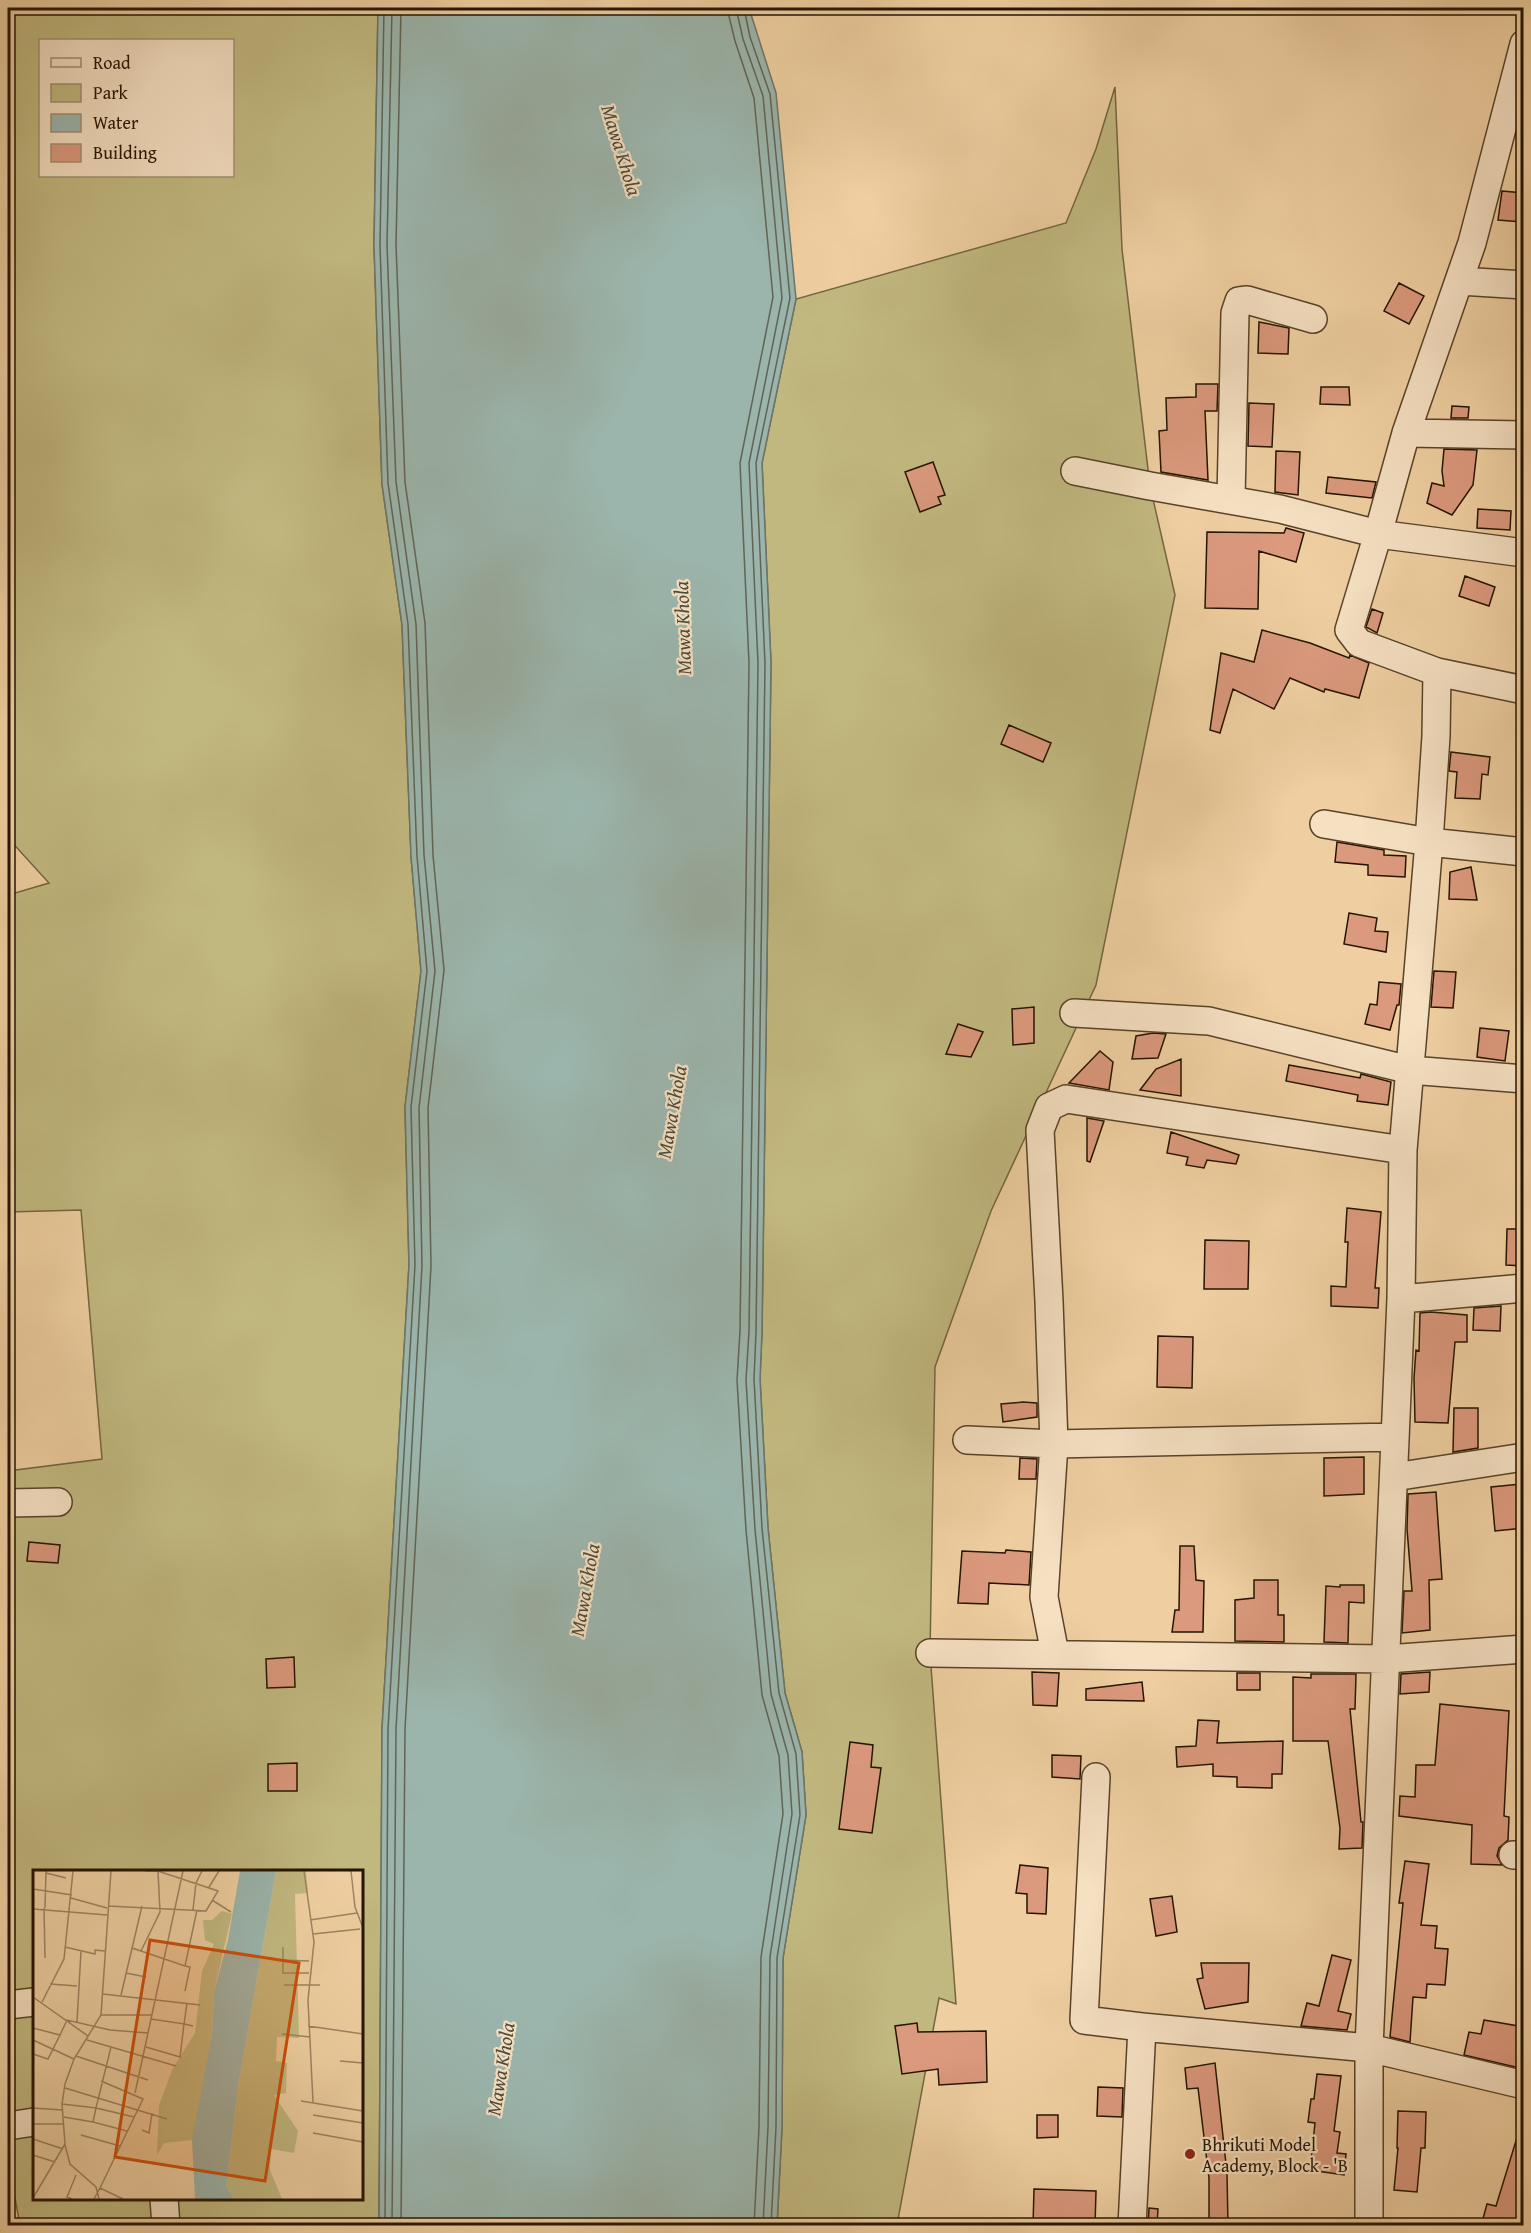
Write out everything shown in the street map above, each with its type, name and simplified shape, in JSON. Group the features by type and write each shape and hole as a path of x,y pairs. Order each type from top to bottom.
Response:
{"street":[{"path":"1524,44 1515,118 1406,433 1349,630 1359,643 1437,672 1524,690"},
{"path":"1460,281 1524,285"},
{"path":"1232,499 1235,313 1239,301 1247,300 1313,319"},
{"path":"1406,433 1524,435"},
{"path":"1075,471 1232,499 1378,534 1524,553"},
{"path":"1369,2226 1369,2048 1401,1299 1403,1150 1429,842 1436,736 1437,672"},
{"path":"1324,824 1429,842 1524,852"},
{"path":"1074,1013 1209,1021 1410,1070 1524,1079"},
{"path":"1055,1654 1044,1597 1053,1444 1049,1301 1040,1130 1049,1107 1066,1099 1403,1150"},
{"path":"1401,1299 1524,1288"},
{"path":"967,1440 1053,1444 1395,1437"},
{"path":"1394,1477 1524,1457"},
{"path":"8,1503 58,1502"},
{"path":"930,1653 1387,1659 1524,1649"},
{"path":"1096,1777 1084,2020 1369,2048 1524,2085"},
{"path":"8,2005 33,2002"},
{"path":"1132,2226 1142,2027"},
{"path":"8,2126 33,2122"},
{"path":"164,2200 166,2226"}],"green space":[{"path":"8,8 378,8 374,245 382,484 402,625 411,856 421,971 405,1107 409,1265 382,1729 379,2225 20,2225 8,2161 8,1471 102,1459 81,1210 8,1212 8,895 49,883 8,838"},
{"path":"1115,87 1122,249 1150,486 1175,595 1096,985 991,1211 935,1367 930,1653 956,2004 939,1998 897,2225 777,2226 782,2128 783,1958 806,1815 802,1752 785,1693 768,1528 760,1379 771,663 762,463 796,299 1066,223 1096,149"}],"water":[{"name":"Mawa Khola","path":"378,8 749,8 776,93 796,299 762,463 771,663 760,1379 768,1528 785,1693 802,1752 806,1815 783,1958 782,2128 777,2225 379,2225 382,1729 409,1265 405,1107 421,971 411,856 402,625 382,484 374,245"}],"building":[{"path":"1502,191 1524,193 1522,222 1498,220"},
{"path":"1399,283 1424,296 1409,324 1384,311"},
{"path":"1259,322 1289,328 1288,354 1258,353"},
{"path":"1196,384 1218,384 1217,411 1205,411 1208,480 1161,472 1159,431 1167,430 1166,398 1196,397"},
{"path":"1321,387 1349,387 1350,405 1320,404"},
{"path":"1249,403 1274,404 1272,447 1248,446"},
{"path":"1452,406 1469,407 1468,418 1451,418"},
{"path":"1444,449 1477,450 1473,485 1452,515 1427,503 1432,483 1444,486 1442,471"},
{"path":"1276,451 1300,452 1298,495 1275,492"},
{"path":"933,462 945,495 938,497 941,504 920,512 905,472"},
{"path":"1328,477 1376,482 1372,498 1326,493"},
{"path":"1478,509 1511,511 1510,530 1477,528"},
{"path":"1286,528 1304,533 1296,562 1259,551 1258,609 1205,608 1207,532 1284,533"},
{"path":"1465,576 1495,587 1489,606 1459,596"},
{"path":"1372,609 1383,613 1377,633 1366,627"},
{"path":"1262,630 1310,643 1349,658 1350,655 1369,663 1359,698 1325,689 1324,692 1290,678 1274,709 1233,689 1220,733 1210,730 1221,653 1254,662"},
{"path":"1009,725 1051,743 1043,762 1001,744"},
{"path":"1451,752 1490,757 1488,775 1482,774 1480,799 1455,798 1457,772 1449,771"},
{"path":"1337,842 1384,850 1384,855 1406,856 1405,877 1368,875 1368,865 1335,862"},
{"path":"1471,867 1477,900 1449,899 1450,872"},
{"path":"1349,913 1377,918 1375,931 1388,932 1386,952 1344,944"},
{"path":"1434,971 1456,972 1453,1008 1431,1007"},
{"path":"1379,982 1401,984 1399,1005 1397,1005 1390,1030 1365,1024 1370,1004 1377,1005"},
{"path":"1034,1007 1034,1043 1013,1045 1012,1009"},
{"path":"958,1024 983,1032 971,1057 946,1054"},
{"path":"1480,1028 1509,1031 1505,1061 1477,1057"},
{"path":"1153,1033 1166,1034 1158,1058 1132,1059 1136,1036"},
{"path":"1100,1051 1113,1062 1109,1090 1069,1083"},
{"path":"1181,1059 1181,1096 1140,1090 1156,1069"},
{"path":"1289,1065 1360,1078 1361,1074 1391,1082 1388,1105 1357,1101 1358,1095 1286,1081"},
{"path":"1087,1118 1104,1121 1090,1162 1087,1161"},
{"path":"1171,1132 1239,1155 1236,1164 1207,1160 1204,1168 1186,1165 1188,1157 1167,1153"},
{"path":"1347,1208 1381,1212 1375,1288 1379,1288 1378,1308 1331,1306 1331,1286 1346,1287"},
{"path":"1507,1229 1524,1229 1524,1266 1506,1265"},
{"path":"1205,1240 1249,1241 1248,1289 1204,1289"},
{"path":"1501,1306 1500,1331 1473,1330 1474,1308"},
{"path":"1420,1313 1467,1315 1467,1342 1455,1342 1448,1423 1415,1422 1414,1378 1416,1350 1419,1351"},
{"path":"1158,1336 1193,1337 1192,1388 1157,1387"},
{"path":"1037,1403 1037,1417 1003,1422 1001,1404"},
{"path":"1454,1408 1478,1408 1478,1448 1453,1452"},
{"path":"1364,1457 1364,1494 1324,1496 1324,1458"},
{"path":"1020,1458 1037,1459 1036,1479 1019,1479"},
{"path":"1521,1484 1524,1528 1495,1531 1491,1487"},
{"path":"1436,1492 1442,1579 1429,1580 1430,1630 1402,1633 1404,1591 1412,1591 1407,1529 1408,1494"},
{"path":"29,1542 60,1545 58,1563 27,1561"},
{"path":"1180,1546 1194,1546 1196,1580 1204,1581 1203,1632 1172,1632 1175,1610 1179,1610"},
{"path":"1006,1550 1031,1552 1029,1585 989,1583 988,1604 958,1603 962,1551 1005,1553"},
{"path":"1254,1580 1278,1580 1278,1615 1284,1615 1284,1642 1235,1641 1235,1600 1254,1598"},
{"path":"1340,1585 1364,1585 1364,1603 1349,1602 1348,1643 1324,1642 1326,1586 1340,1587"},
{"path":"294,1657 295,1687 267,1688 266,1659"},
{"path":"1032,1672 1059,1673 1057,1706 1033,1705"},
{"path":"1430,1672 1429,1692 1400,1694 1401,1674"},
{"path":"1237,1673 1260,1673 1260,1690 1237,1690"},
{"path":"1311,1674 1356,1674 1355,1709 1350,1709 1361,1822 1363,1822 1362,1848 1339,1849 1340,1828 1328,1741 1293,1741 1293,1677 1311,1678"},
{"path":"1142,1682 1144,1701 1086,1700 1086,1689"},
{"path":"1440,1704 1509,1711 1504,1816 1509,1817 1508,1840 1499,1848 1497,1856 1502,1865 1471,1864 1472,1825 1399,1816 1400,1796 1415,1797 1416,1765 1435,1765"},
{"path":"1198,1720 1219,1721 1217,1743 1283,1741 1282,1774 1272,1774 1272,1788 1237,1787 1237,1777 1213,1776 1213,1764 1177,1767 1176,1747 1196,1746"},
{"path":"850,1742 873,1745 871,1767 881,1768 872,1833 839,1829"},
{"path":"1052,1755 1081,1756 1080,1779 1052,1777"},
{"path":"297,1763 297,1791 268,1791 268,1764"},
{"path":"1405,1861 1429,1864 1421,1925 1437,1926 1435,1948 1448,1949 1445,1985 1427,1984 1426,1998 1413,1997 1410,2042 1390,2037 1403,1903 1399,1903"},
{"path":"1020,1865 1048,1868 1046,1914 1027,1913 1027,1894 1016,1893"},
{"path":"1172,1896 1177,1932 1156,1936 1150,1899"},
{"path":"1332,1955 1351,1960 1338,2011 1351,2014 1347,2030 1301,2026 1307,2003 1319,2006"},
{"path":"1201,1963 1249,1963 1248,2002 1205,2009 1197,1979 1203,1978"},
{"path":"1484,2020 1524,2027 1524,2069 1464,2055 1469,2032 1481,2034"},
{"path":"917,2023 918,2032 986,2031 987,2082 939,2085 938,2069 902,2074 895,2026"},
{"path":"1215,2063 1227,2173 1228,2226 1209,2226 1209,2178 1198,2088 1187,2089 1185,2068"},
{"path":"1317,2074 1341,2076 1334,2131 1340,2132 1337,2153 1346,2154 1344,2175 1310,2170 1315,2123 1308,2122"},
{"path":"1098,2087 1123,2088 1122,2117 1097,2116"},
{"path":"1398,2111 1426,2112 1425,2148 1421,2148 1417,2192 1394,2190 1398,2148"},
{"path":"1037,2115 1058,2115 1058,2137 1037,2138"},
{"path":"1519,2131 1524,2132 1524,2226 1481,2226 1487,2204 1496,2206"},
{"path":"1034,2189 1096,2191 1095,2226 1033,2226"},
{"path":"1149,2208 1158,2209 1157,2226 1148,2226"}],"place":[{"name":"Bhrikuti Model Academy, Block - 'B","path":"1190,2154"}]}
